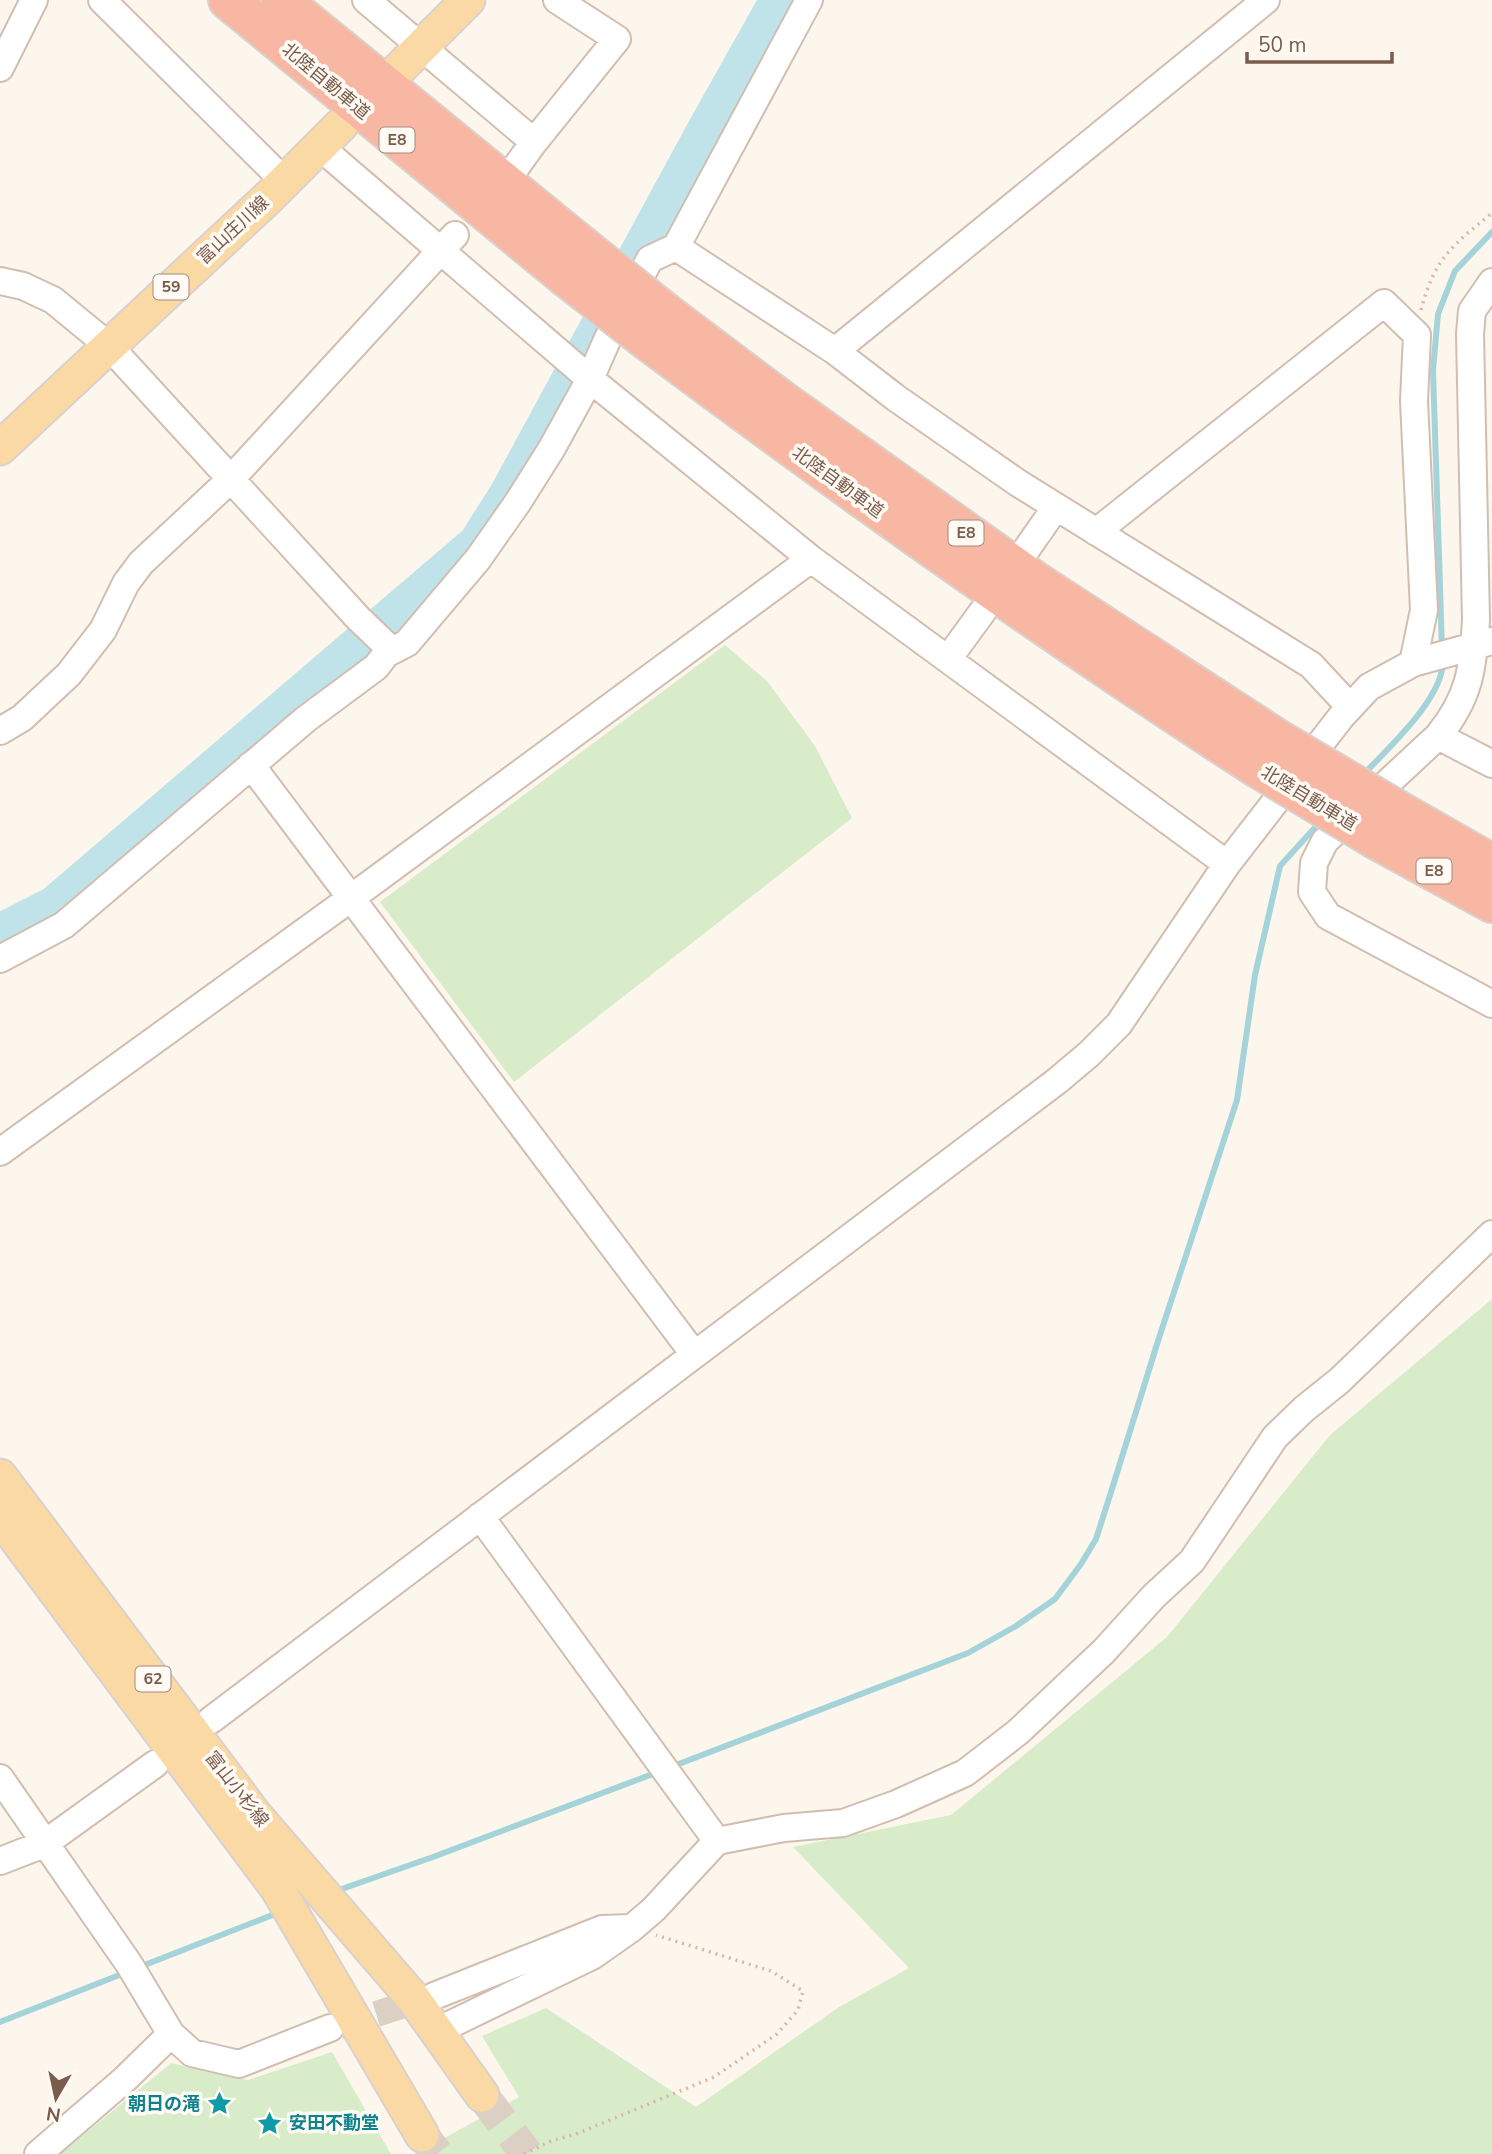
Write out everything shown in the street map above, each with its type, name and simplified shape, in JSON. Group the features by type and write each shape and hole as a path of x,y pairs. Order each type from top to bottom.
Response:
{"highway":[{"name":"北陸自動車道","path":"228,0 574,261 882,514 1017,609 1385,823 1492,903"},
{"name":"北陸自動車道","path":"281,0 574,261"},
{"name":"北陸自動車道","path":"1385,823 1492,864"}],"main road":[{"path":"398,70 468,0"},
{"name":"富山庄川線","path":"0,448 331,136"},
{"name":"富山小杉線","path":"0,1476 255,1815 413,1998 482,2095"},
{"name":"富山小杉線","path":"0,1517 277,1888 422,2135"}],"street":[{"path":"0,68 34,0"},
{"path":"102,0 284,181"},
{"path":"366,0 534,142"},
{"path":"516,167 617,39 557,0"},
{"path":"0,959 65,925 306,719 376,667 385,649 407,643 478,559 552,448 650,259 676,247 809,0"},
{"path":"835,351 1266,0"},
{"path":"331,136 587,376 811,559 1227,864"},
{"path":"0,731 22,718 69,674 103,630 126,583 141,563 231,479 447,243"},
{"path":"676,247 835,351 896,398 1056,507 1311,665 1350,707"},
{"path":"0,281 23,286 53,300 109,346 385,649"},
{"path":"1492,282 1472,311 1470,334 1476,620 1469,681 1452,720 1438,736 1325,841 1314,863 1312,892 1328,916 1492,1004"},
{"path":"1096,532 1384,303 1417,335 1414,401 1424,610 1413,663"},
{"path":"1026,550 1056,507"},
{"path":"0,1152 351,898 811,559"},
{"path":"948,659 982,611"},
{"path":"211,1720 1046,1090 1089,1054 1119,1024 1227,864 1350,707 1370,687 1413,663 1475,645"},
{"path":"1438,736 1492,764"},
{"path":"251,765 694,1354"},
{"path":"437,2031 592,1956 654,1909 717,1841 784,1828 843,1823 896,1804 965,1773 1018,1732 1104,1651 1154,1596 1192,1561 1275,1437 1339,1381 1492,1234"},
{"path":"481,1516 717,1841"},
{"path":"0,1861 44,1844 155,1764"},
{"path":"0,1778 134,1974 171,2034 199,2057 239,2064 330,2028"},
{"path":"435,1996 602,1929 632,1928"},
{"path":"38,2154 125,2079 171,2034"}],"path":[{"path":"1417,335 1422,307 1434,269 1455,243 1492,213"},
{"path":"524,2154 714,2077 778,2034 798,2010 803,1991 771,1971 632,1928"}],"green space":[{"path":"725,645 767,681 815,746 852,818 514,1082 380,902"},
{"path":"1492,1299 1492,2154 415,2154 519,2097 482,2036 546,2008 696,2107 839,2007 909,1968 793,1847 951,1815 1167,1637 1330,1435"},
{"path":"332,2052 391,2154 60,2154 171,2063 248,2080"}],"waterway":[{"path":"0,931 53,904 476,542 507,493 777,0"},
{"path":"1442,649 1433,370 1438,314 1455,271 1492,232"},
{"path":"1363,775 1400,737 1425,706 1441,675 1443,660"},
{"path":"671,1767 968,1653 1016,1626 1055,1599 1081,1564 1096,1539 1237,1100 1255,975 1280,866 1320,822"},
{"path":"336,1891 658,1772"},
{"path":"137,1968 280,1912"},
{"path":"0,2022 127,1972"}],"tunnel":[{"path":"339,2026 433,1996"},
{"path":"482,2095 527,2154"},
{"path":"422,2135 437,2154"}],"place":[{"name":"朝日の滝","path":"220,2104"},
{"name":"安田不動堂","path":"269,2123"}]}
